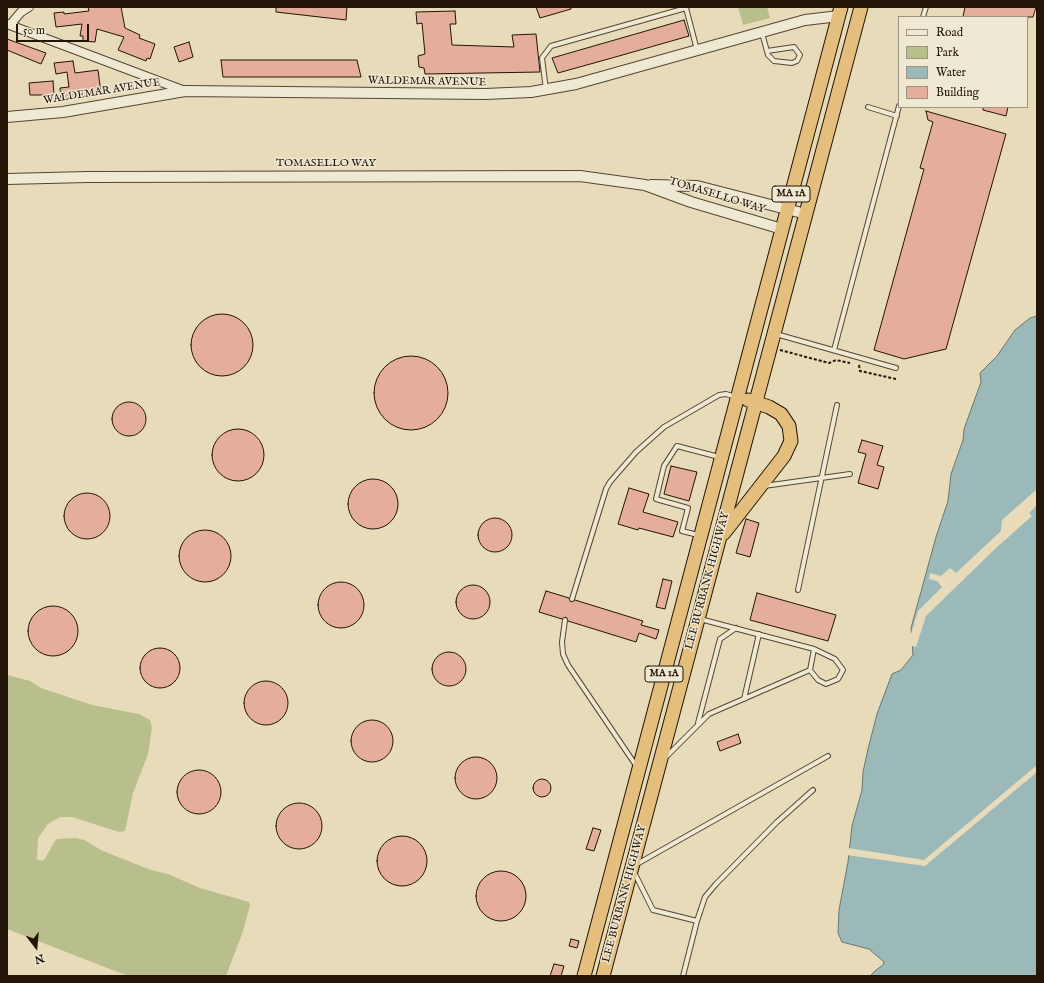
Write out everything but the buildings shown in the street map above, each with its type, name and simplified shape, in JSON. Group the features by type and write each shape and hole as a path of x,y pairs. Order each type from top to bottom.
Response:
{"highway":[{"name":"MA 1A","path":"774,333 861,7"},
{"name":"MA 1A","path":"782,229 840,11"},
{"name":"LEE BURBANK HIGHWAY","path":"584,976 782,229"},
{"name":"LEE BURBANK HIGHWAY","path":"603,976 774,333"},
{"path":"719,540 786,453 791,435 788,424 780,414 769,407 738,397"}],"street":[{"path":"29,7 21,12 8,25 185,91"},
{"name":"WALDEMAR AVENUE","path":"7,117 63,112 185,91 490,94 546,90 570,86 840,11"},
{"name":"TOMASELLO WAY","path":"7,179 87,177 554,176 607,179 645,185 697,186 806,214"},
{"name":"TOMASELLO WAY","path":"645,185 691,202 782,229"}],"lane":[{"path":"546,90 542,58 551,46 686,8 697,50"},
{"path":"762,32 768,55 774,61 792,63 798,61 800,55 794,47 767,51"},
{"path":"868,107 896,116"},
{"path":"834,350 898,108"},
{"path":"774,333 896,368"},
{"path":"572,599 606,489 610,482 636,452 664,427 719,395 726,394 738,397"},
{"path":"798,590 837,405"},
{"path":"700,535 682,531 688,508 656,500 664,466 677,446 722,458"},
{"path":"760,486 850,474"},
{"path":"698,619 814,649 835,659 843,670 838,679 826,684 818,680 810,670 814,649"},
{"path":"565,620 562,642 563,654 568,665 638,769"},
{"path":"698,725 720,639 736,628"},
{"path":"744,699 759,634"},
{"path":"659,764 709,714 810,670"},
{"path":"697,922 653,910 632,867 828,756"},
{"path":"683,976 705,897 777,822 813,790"}],"path":[{"path":"780,350 829,363 836,360 860,365 860,371 896,379"}],"green space":[{"path":"738,7 767,7 770,18 743,25"},
{"path":"7,675 30,681 41,688 92,705 139,714 150,720 152,727 148,754 133,793 125,831 119,832 72,817 60,817 48,824 38,838 37,859 42,861 45,859 57,839 76,838 84,840 103,851 151,870 168,874 200,888 249,902 250,905 243,931 226,976 128,976 7,929"}],"water":[{"path":"1037,316 1037,976 870,976 883,965 884,962 869,949 842,942 838,933 839,910 848,862 852,826 862,790 863,772 868,749 877,714 892,674 901,670 913,655 911,628 936,537 948,501 951,474 963,440 964,429 981,382 980,373 997,356 1015,330 1030,318"}],"pier":[{"path":"1037,489 1037,505 1029,513 1032,516 995,549 926,616 916,647 912,646 911,652 910,637 918,611 942,587 937,581 929,579 930,573 941,576 950,568 956,573 1001,531 1002,520"},
{"path":"1037,765 1037,772 925,866 847,855 848,848 924,860"}]}
